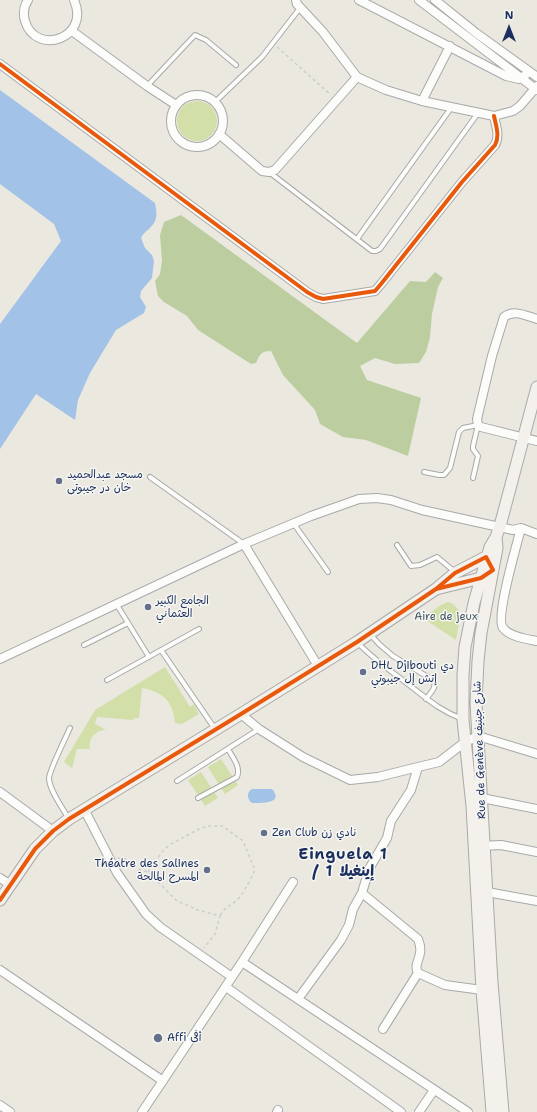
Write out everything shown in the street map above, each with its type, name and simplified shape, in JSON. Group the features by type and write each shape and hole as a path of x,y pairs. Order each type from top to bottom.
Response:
{"main road":[{"path":"498,532 537,390"},
{"name":"Rue de Genève شارع جينيف","path":"498,532 486,557 474,603 464,654 462,675 463,720 472,806 486,892 503,1112"},
{"name":"Rue de Genève شارع جينيف","path":"492,1112 482,990 479,846 482,798 476,703 481,633 497,548 498,532"},
{"path":"0,900 47,836 69,818 357,642 436,589 457,578 486,557 493,570 481,578 457,578"},
{"path":"457,578 471,592 474,603"}],"street":[{"path":"28,0 24,10 28,27 33,34 40,38 49,40 57,40 72,31 78,16 74,0"},
{"path":"296,0 300,8 323,32 357,77 386,90 422,101 494,116 513,111 520,106 536,88 420,0"},
{"path":"359,0 506,76 522,78 534,75"},
{"path":"435,0 534,75"},
{"path":"72,31 147,86 176,104"},
{"path":"422,101 450,46"},
{"path":"0,64 307,292 323,299 375,291 462,182 496,146 498,134 494,116"},
{"path":"219,134 262,171 269,172 275,170 357,77"},
{"path":"191,95 208,97 215,102 220,109 223,118 219,134 214,141 198,147 190,146 182,142 172,129 172,112 176,104 191,95"},
{"path":"537,319 515,313 508,313 504,317 492,356 477,419 478,424 481,427 537,441"},
{"path":"0,659 244,544 359,499 377,498 390,500 498,532 521,528 537,534"},
{"path":"521,528 503,602 500,622 506,632 537,641"},
{"path":"244,544 318,666"},
{"path":"241,714 259,729 303,757 350,780 378,777 439,762 465,742 478,736 537,754"},
{"path":"298,999 341,940 349,925 353,909 362,892 369,869 387,838 391,821 411,790 418,767"},
{"path":"0,792 47,836"},
{"path":"482,798 537,809"},
{"path":"84,809 117,873 146,914 160,927 232,977"},
{"path":"479,846 501,846 537,852"},
{"path":"0,878 10,885"},
{"path":"142,1112 226,987 293,882"},
{"path":"362,892 418,939 420,946 420,954 416,963 418,973 445,985 482,990"},
{"path":"486,892 537,901"},
{"path":"242,962 468,1112"},
{"path":"0,970 163,1081"},
{"path":"383,1029 418,973"},
{"path":"226,987 401,1112"},
{"path":"419,1112 434,1090"},
{"path":"0,1105 10,1112"}],"lane":[{"path":"215,102 262,57 300,8"},
{"path":"147,86 195,35 206,40 236,65"},
{"path":"357,239 452,107"},
{"path":"269,172 372,251 376,251 380,249 478,113"},
{"path":"424,472 444,475 450,468 459,432 462,428 478,424 473,446 473,449 478,456 472,478"},
{"path":"150,478 244,544"},
{"path":"294,524 328,572"},
{"path":"397,545 411,566 420,565 437,557 457,578"},
{"path":"117,605 149,657"},
{"path":"84,645 128,623"},
{"path":"108,680 199,629"},
{"path":"370,633 379,644 393,656 433,680 435,683 435,688 426,699"},
{"path":"357,642 375,660 426,699 463,720"},
{"path":"161,650 215,729"},
{"path":"69,818 53,792 49,779 70,728"},
{"path":"177,782 259,729"},
{"path":"198,798 237,777 239,772 238,767 228,749"}],"path":[{"path":"273,43 337,100"},
{"path":"148,872 162,852 169,845 199,829 209,826 222,826 244,841 248,856 255,870 248,886 236,900 224,909 220,916 215,934 200,955"},
{"path":"107,855 126,859 140,870 148,872 177,900 198,910 220,916"}],"green space":[{"path":"197,101 205,103 211,107 215,113 217,121 215,129 211,135 205,139 197,141 189,139 183,135 179,129 177,121 179,113 183,107 189,103"},
{"path":"181,215 357,343 410,281 426,282 435,272 443,278 438,287 432,314 430,337 426,352 419,363 395,364 375,358 360,366 367,380 421,398 408,456 366,440 343,437 320,424 315,410 283,375 271,351 263,352 256,363 251,364 198,330 187,316 164,302 158,296 155,281 160,274 162,261 160,235 164,222"},
{"name":"Aire de jeux","path":"448,602 453,604 459,610 460,616 456,640 423,618 441,605"},
{"path":"165,667 190,707 194,704 199,714 182,724 175,723 172,709 166,699 156,692 142,688 139,718 135,718 133,720 97,717 95,724 106,730 102,730 93,736 90,742 90,749 77,749 72,768 64,762 95,710"},
{"path":"221,759 238,785 225,794 208,767"},
{"path":"201,772 218,798 205,806 188,780"}],"water":[{"path":"0,90 155,203 156,219 141,238 145,248 152,255 154,261 152,278 141,291 140,297 146,307 144,313 116,330 90,373 78,400 75,420 36,394 0,449 0,324 61,241 54,224 0,184"},
{"path":"252,789 272,789 275,794 275,798 270,802 252,803 248,796"}],"cycle path":[{"path":"0,64 307,292 323,299 375,291 462,182 495,145 497,127 494,116"},
{"path":"0,900 35,849 53,831 69,819 357,642 436,589 455,573 486,557 493,570 481,578 436,589"}],"place":[{"name":"مسجد عبدالحمید خان در جیبوتی","path":"59,481"},
{"name":"الجامع الكبير العثماني","path":"148,607"},
{"name":"DHL Djibouti دي إتش إل جيبوتي","path":"363,672"},
{"name":"Zen Club نادي زن","path":"264,833"},
{"name":"Théatre des Salines المسرح المالحة","path":"207,870"},
{"name":"Affi أفى","path":"158,1038"}],"district":[{"name":"Einguela 1 / إينغيلا 1","path":"343,864"}]}
